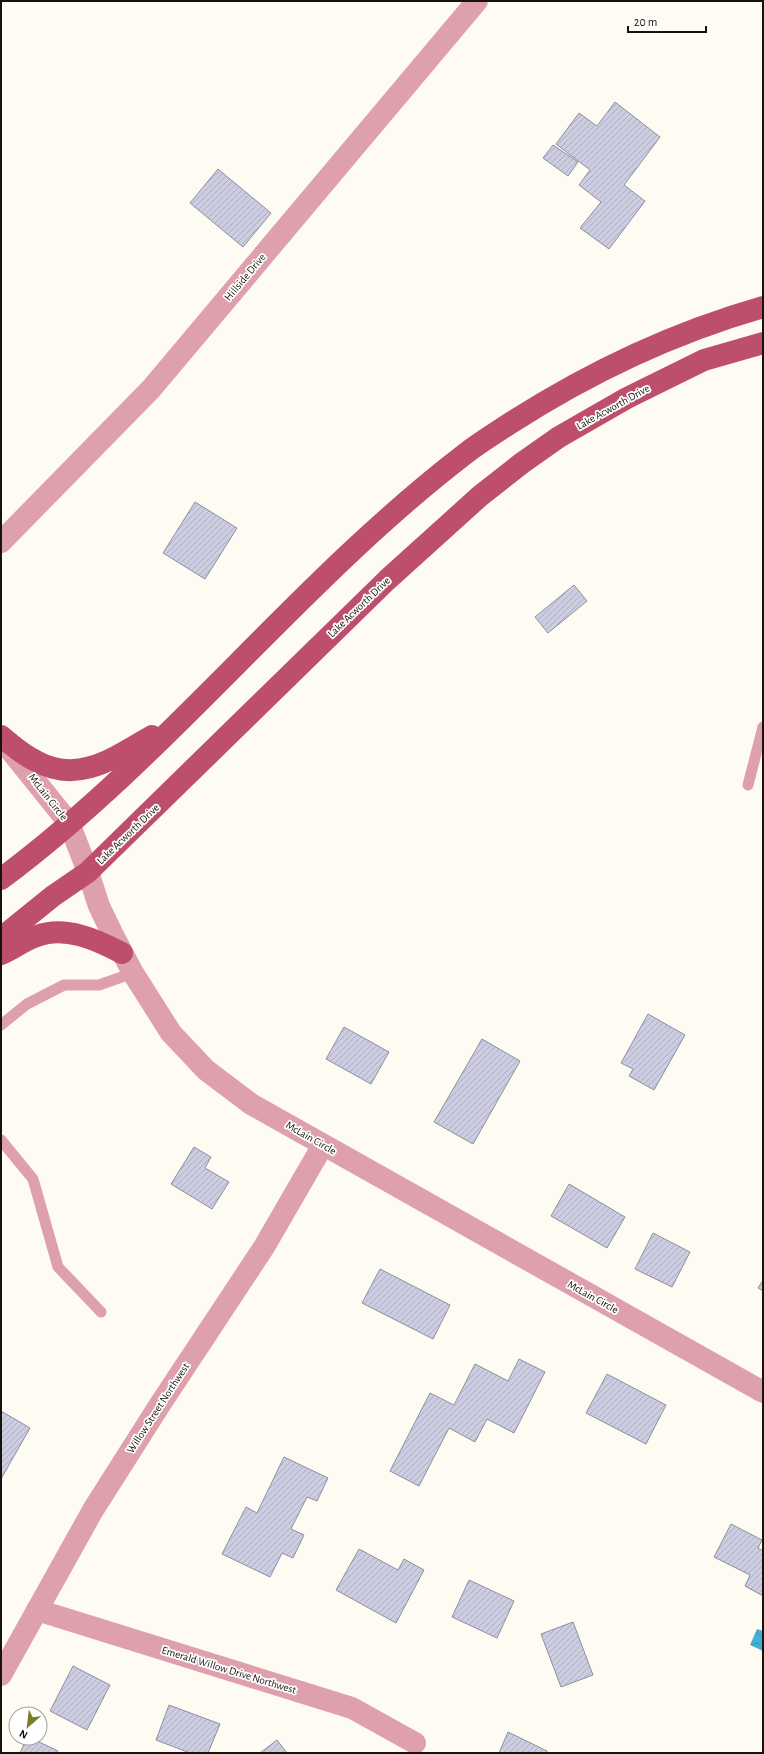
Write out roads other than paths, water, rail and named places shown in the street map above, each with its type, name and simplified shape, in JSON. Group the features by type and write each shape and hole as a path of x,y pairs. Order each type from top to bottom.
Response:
{"main road":[{"path":"1,879 28,859 111,787 346,555 409,498 467,452 544,402 606,368 673,336 763,307"},
{"name":"Lake Acworth Drive","path":"1,938 53,896 88,872 387,580 474,501 522,462 559,437 627,398 704,360 763,343"},
{"path":"1,737 36,762 52,768 74,771 95,767 179,721"},
{"path":"1,954 36,936 56,931 78,934 101,942 122,953"}],"street":[{"name":"Hillside Drive","path":"1,542 151,388 477,1"},
{"name":"McLain Circle","path":"1,737 69,823 100,906 122,953 172,1033 206,1070 251,1104 763,1392"},
{"name":"Willow Street Northwest","path":"1,1675 93,1510 264,1246 323,1145"},
{"name":"Emerald Willow Drive Northwest","path":"37,1610 352,1708 415,1743"}],"lane":[{"path":"748,785 763,727"},
{"path":"1,1025 27,1004 64,985 99,984 133,972"},
{"path":"1,1140 33,1179 58,1267 101,1312"}],"water":[{"path":"757,1629 763,1631 763,1651 750,1645"}]}
